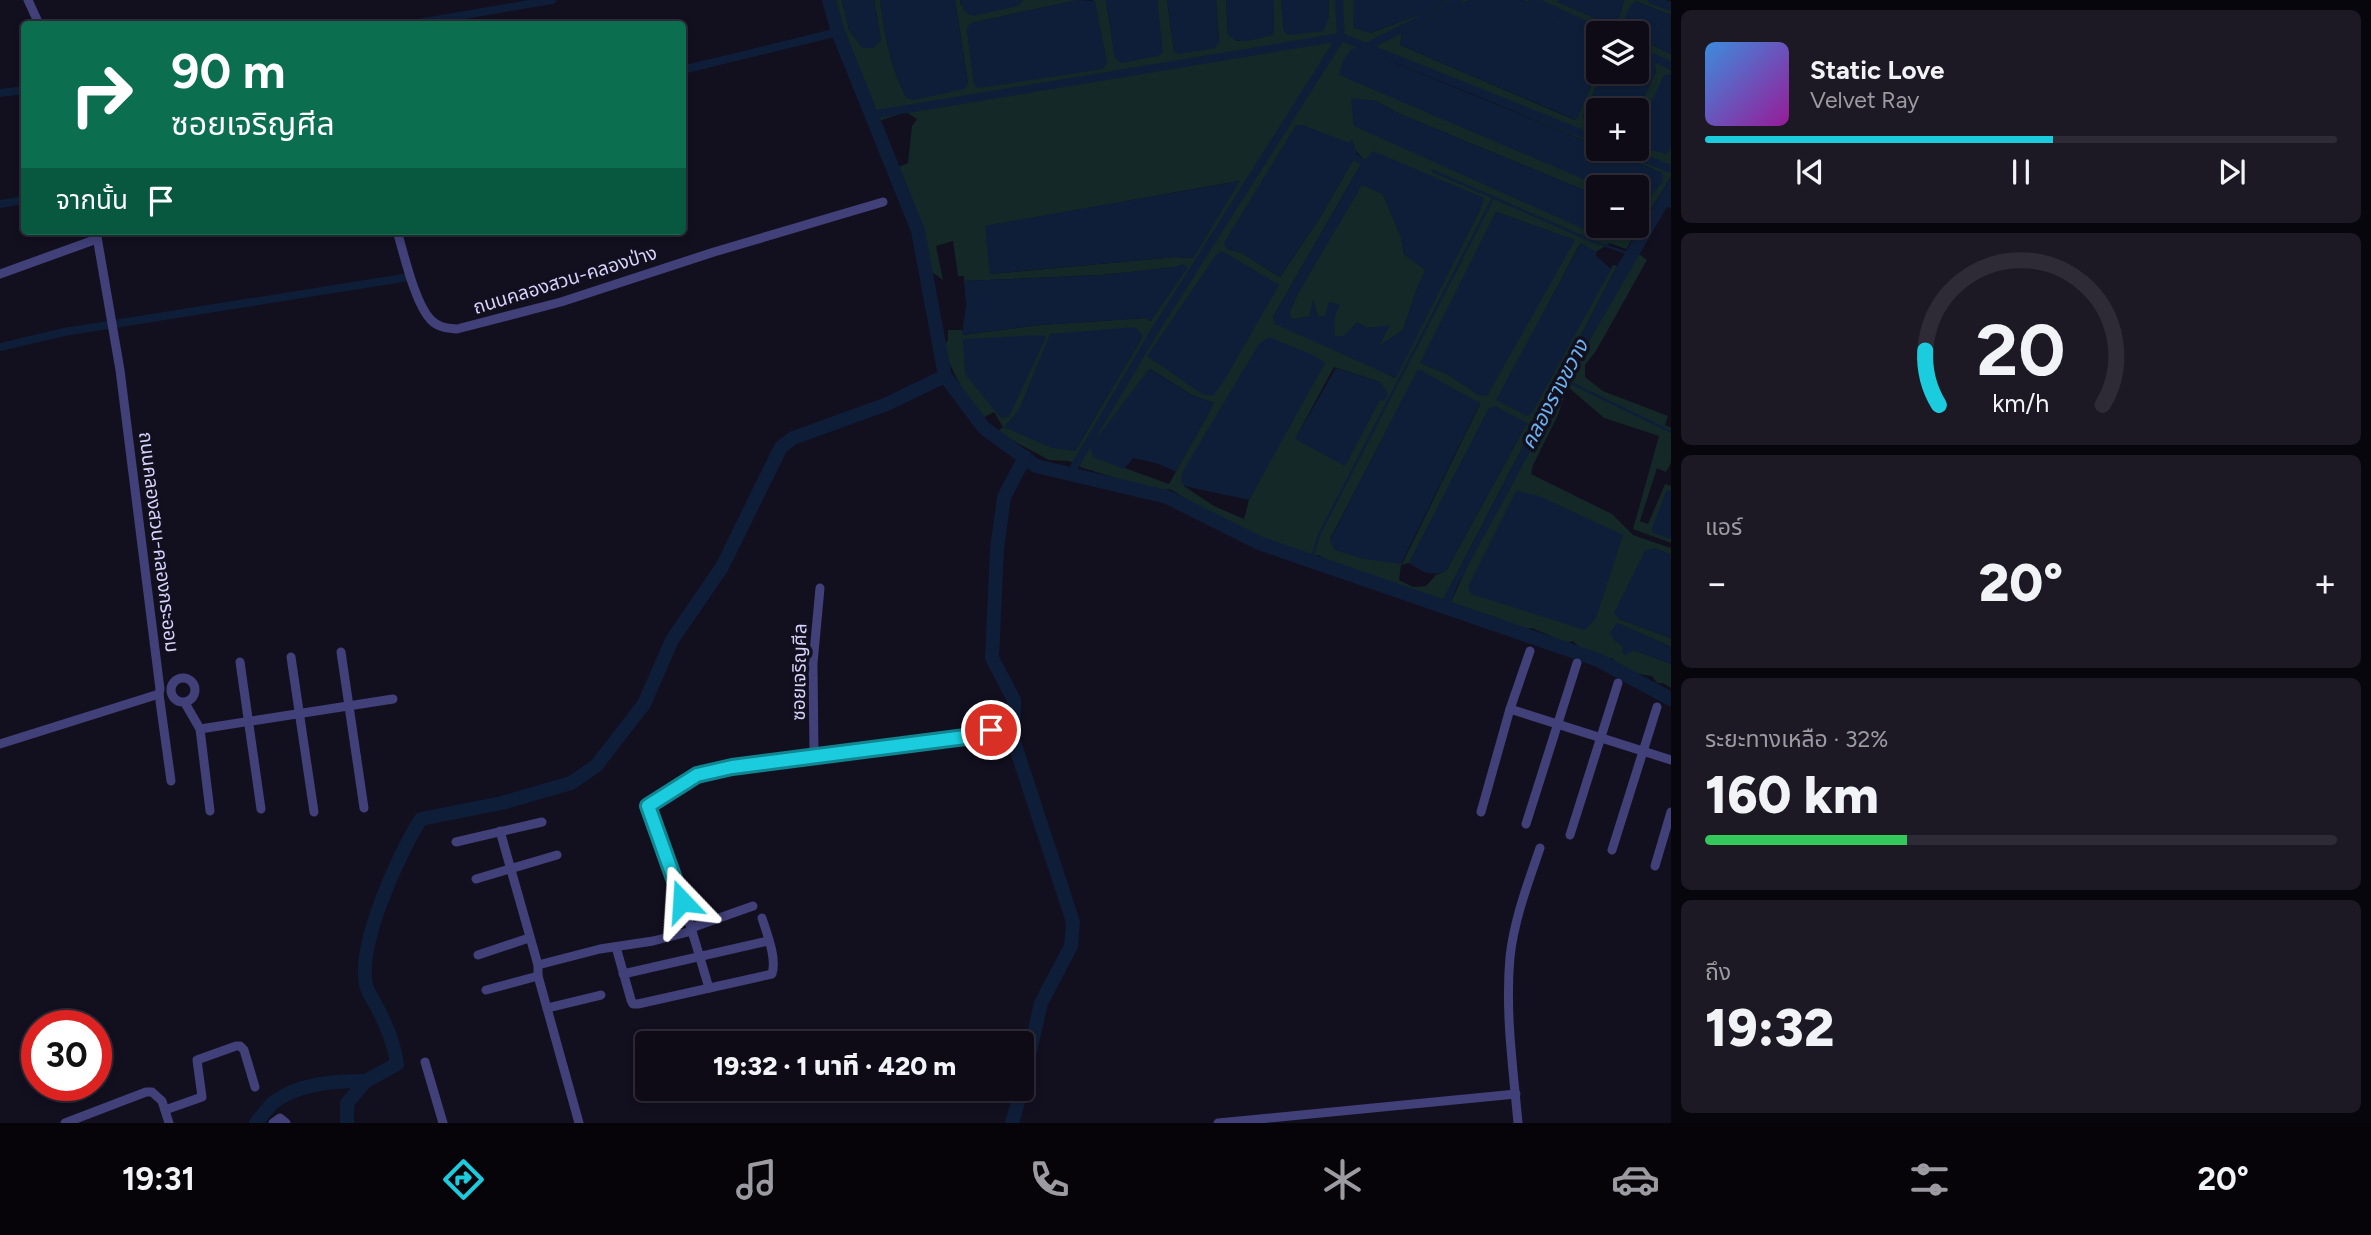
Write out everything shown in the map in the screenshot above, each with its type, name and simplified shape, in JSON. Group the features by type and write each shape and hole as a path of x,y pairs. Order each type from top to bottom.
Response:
{"street":[{"path":"28,0 38,21"},
{"name":"ถนนคลองสวน-คลองป่าง","path":"398,235 427,315 444,328 457,329 561,302 714,252 883,202"},
{"path":"0,274 96,235"},
{"name":"ถนนคลองสวน-คลองกระออม","path":"96,235 113,328 171,781"},
{"name":"ซอยเจริญศีล","path":"814,756 813,663 820,588"},
{"path":"341,652 364,808"},
{"path":"1482,812 1510,709 1530,652"},
{"path":"291,657 314,812"},
{"path":"240,662 261,808"},
{"path":"1526,824 1577,663"},
{"path":"185,703 192,699 196,692 191,681 186,678 173,684 171,691 176,700 185,703 200,729 210,811"},
{"path":"1570,835 1618,683"},
{"path":"0,744 159,692 171,691"},
{"path":"200,729 393,699"},
{"path":"1612,850 1657,707"},
{"path":"1510,709 1671,760"},
{"path":"709,988 692,929 648,806 685,781 705,772 981,735 999,723"},
{"path":"1655,866 1671,812"},
{"path":"456,842 542,821"},
{"path":"500,831 579,1123"},
{"path":"1518,1123 1510,1030 1510,958 1525,892 1540,848"},
{"path":"477,879 557,855"},
{"path":"538,965 692,929 753,906"},
{"path":"616,947 631,1000 635,1004 772,974 774,970 762,918"},
{"path":"478,955 529,938"},
{"path":"624,974 768,941"},
{"path":"486,990 538,976"},
{"path":"547,1008 601,995"},
{"path":"165,1110 202,1097 197,1060 236,1046 244,1050 255,1087"},
{"path":"425,1062 443,1123"},
{"path":"65,1123 146,1092 155,1094 169,1123"},
{"path":"1218,1123 1516,1094"},
{"path":"273,1123 280,1118 286,1123"}],"green space":[{"path":"832,0 842,0 849,30 862,47 872,48 881,40 874,0 880,0 892,63 907,98 968,83 955,0 960,0 961,5 1017,6 1023,0 1078,0 971,23 967,29 974,84 1105,53 1093,0 1106,0 1115,58 1162,52 1157,0 1167,0 1174,51 1214,48 1219,42 1216,0 1226,0 1228,34 1237,41 1272,35 1273,0 1281,0 1284,31 1289,35 1328,20 1329,0 1354,0 1371,33 1426,12 1447,0 1469,0 1402,34 1400,45 1575,120 1592,84 1598,84 1591,98 1586,98 1583,116 1586,120 1586,141 1379,55 1525,153 1586,180 1586,191 1400,114 1376,101 1352,99 1353,111 1586,230 1586,238 1633,238 1626,249 1610,243 1596,252 1580,244 1497,400 1574,333 1613,265 1617,266 1442,602 1437,602 1340,567 1318,555 1305,555 1244,531 1170,489 1158,491 1083,468 1069,461 1049,460 997,432 1003,427 994,412 983,418 955,375 944,347 948,340 948,330 962,330 963,335 1040,325 1146,318 1151,321 1182,264 1177,267 1102,275 964,281 964,276 958,276 953,241 936,246 943,280 929,270 924,242 896,168 908,163 912,126 917,119 906,112 879,121 848,53","holes":["1302,125 1350,144 1365,161 1481,208 1395,378 1273,317 1361,164 1353,160 1319,219 1280,277 1242,253 1227,249","1239,181 1193,258 1175,257 991,274 986,226","1496,212 1574,240 1478,394 1447,374 1421,363","1140,341 1075,451 1004,427 1018,412","1334,367 1380,382 1380,400 1295,439","1150,369 1192,395 1214,403 1169,484 1094,457","1418,370 1480,404 1402,564 1335,550 1330,539","1489,409 1527,423 1446,571 1436,575 1426,586 1413,587 1399,580 1401,565 1409,563","1283,436 1249,500 1244,519 1214,506 1184,486"]},
{"path":"1523,0 1558,0 1602,21 1586,21 1586,29"},
{"path":"1624,0 1665,0 1671,2 1671,15 1635,1 1628,21 1618,21"},
{"path":"1649,43 1671,54 1671,177 1649,212 1649,197 1662,173 1633,161 1649,161 1649,98 1643,98 1656,71 1654,62 1649,60"},
{"path":"1362,184 1383,194 1401,237 1404,254 1426,270 1403,330 1378,347 1389,326 1334,336 1334,317 1339,305 1325,316 1318,317 1313,301 1310,316 1292,320 1289,313"},
{"path":"1639,254 1647,260 1596,351 1585,365 1585,377 1603,391 1668,416 1665,425 1671,428 1671,463 1666,472 1657,468 1640,521 1648,524 1665,484 1671,486 1671,543 1633,529 1659,436 1604,418 1568,387 1564,390 1566,391 1558,415 1531,474 1612,514 1633,535 1671,548 1671,555 1654,548 1619,619 1671,638 1671,647 1617,623 1613,639 1624,647 1622,653 1634,650 1671,664 1671,688 1657,683 1652,676 1624,668 1612,658 1605,659 1593,651 1581,649 1573,641 1567,643 1532,628 1511,629 1497,618 1462,610 1451,602 1470,560 1571,372"}],"water":[{"path":"842,0 874,0 881,40 873,48 862,48 849,30"},
{"path":"880,0 955,0 968,83 965,89 913,100 907,98 892,63"},
{"path":"960,0 1023,0 1018,6 973,16 965,12"},
{"path":"1078,0 1095,1 1107,63 1103,69 978,88 974,85 967,29 971,23"},
{"path":"1106,0 1157,0 1163,52 1158,56 1121,63 1115,58"},
{"path":"1167,0 1216,0 1219,42 1214,48 1179,54 1174,51"},
{"path":"1226,0 1273,0 1272,35 1242,41 1232,38 1228,34"},
{"path":"1281,0 1329,0 1328,20 1323,31 1289,35 1284,31"},
{"path":"1354,0 1447,0 1426,12 1371,33 1353,28"},
{"path":"1469,0 1523,0 1586,29 1586,84 1592,84 1576,120 1400,45 1402,34"},
{"path":"1624,0 1618,21 1601,21 1557,2"},
{"path":"1635,1 1671,15 1671,54 1649,43 1649,21 1624,21"},
{"path":"1358,48 1586,141 1586,161 1633,161 1662,173 1663,181 1649,198 1649,175 1586,175 1586,180 1339,75 1343,61 1351,49"},
{"path":"1649,60 1654,62 1656,71 1643,98 1591,98 1598,84 1649,84"},
{"path":"1671,74 1671,148 1666,154 1649,149 1649,107 1664,75"},
{"path":"1351,98 1376,101 1400,114 1586,191 1586,230 1354,126"},
{"path":"1296,125 1349,143 1352,139 1357,154 1365,160 1373,151 1484,198 1396,378 1275,324 1273,317 1361,164 1353,160 1319,219 1280,277 1242,253 1226,249 1224,243","holes":["1362,185 1383,194 1401,237 1404,254 1425,270 1403,330 1379,346 1390,325 1368,328 1357,322 1344,336 1335,336 1334,317 1340,305 1329,302 1325,316 1318,317 1313,300 1310,316 1293,320 1289,313 1298,293"]},
{"path":"1671,177 1671,208 1667,207 1649,238 1649,213"},
{"path":"1240,181 1193,258 1175,257 990,274 985,226"},
{"path":"1496,212 1575,240 1487,396 1478,395 1447,374 1420,363"},
{"name":"คลองรางขวาง","path":"1634,238 1649,238 1571,372 1457,586 1451,602 1454,606 1437,602 1442,602"},
{"path":"1581,243 1596,252 1596,256 1611,269 1532,413 1527,416 1496,400"},
{"path":"1222,251 1279,285 1213,396 1202,394 1147,356 1216,255"},
{"path":"1182,264 1188,267 1151,321 1146,318 1040,325 962,335 966,305 964,281 1102,275 1176,267"},
{"path":"1135,327 1143,335 1075,451 1052,448 1004,427 1018,412 1050,334"},
{"path":"1041,335 1046,337 1009,417 1001,418 965,374 963,339"},
{"path":"1269,337 1313,355 1325,363 1249,500 1184,486 1181,480 1183,471 1259,344"},
{"path":"1336,368 1380,382 1388,394 1384,401 1380,400 1345,466 1295,439"},
{"path":"1149,369 1192,395 1214,403 1176,472 1159,464 1133,458 1124,469 1093,457 1090,447"},
{"path":"1418,369 1480,403 1401,564 1364,559 1335,550 1330,540"},
{"path":"1495,406 1527,423 1446,571 1436,574 1422,571 1409,563 1489,408"},
{"path":"1671,490 1671,539 1653,533 1652,528 1666,492"},
{"path":"1516,491 1539,496 1623,535 1596,618 1585,630 1471,594 1468,587"},
{"path":"1654,548 1671,555 1671,638 1619,619 1614,613 1645,551"},
{"path":"1617,623 1671,647 1671,664 1634,650 1626,655 1622,653 1624,647 1613,639 1610,632"}],"waterway":[{"path":"430,21 552,0"},
{"path":"829,0 838,32 918,231 945,376 984,428 1036,466 1167,497 1259,543 1598,660 1671,699"},
{"path":"1070,474 1154,332 1341,37 1339,0"},
{"path":"1366,47 1459,0"},
{"path":"1532,0 1586,25"},
{"path":"1652,0 1671,7"},
{"path":"686,69 838,32"},
{"path":"871,115 1341,37 1586,135"},
{"path":"1649,55 1671,66"},
{"path":"0,93 21,90"},
{"path":"1649,160 1671,169"},
{"path":"1433,171 1592,241 1627,253"},
{"path":"1311,561 1319,535 1493,198"},
{"path":"0,204 21,200"},
{"path":"0,347 64,332 403,278"},
{"path":"347,1123 347,1103 366,1081 397,1064 387,1029 367,988 365,968 368,947 382,900 421,819 502,803 571,783 596,766 644,704 672,640 722,567 781,447 793,438 887,404 945,376"},
{"name":"คลองรางขวาง","path":"1567,381 1671,432"},
{"path":"1025,457 1004,497 997,549 992,658 1014,700 1013,739 1073,922 1071,946 1041,1003 1034,1034"},
{"path":"256,1123 274,1102 295,1091 330,1083 366,1081"},
{"path":"1012,1123 1018,1101"}],"route":[{"path":"682,901 648,806 685,781 705,772 732,767 890,748 981,735 991,730"}]}
